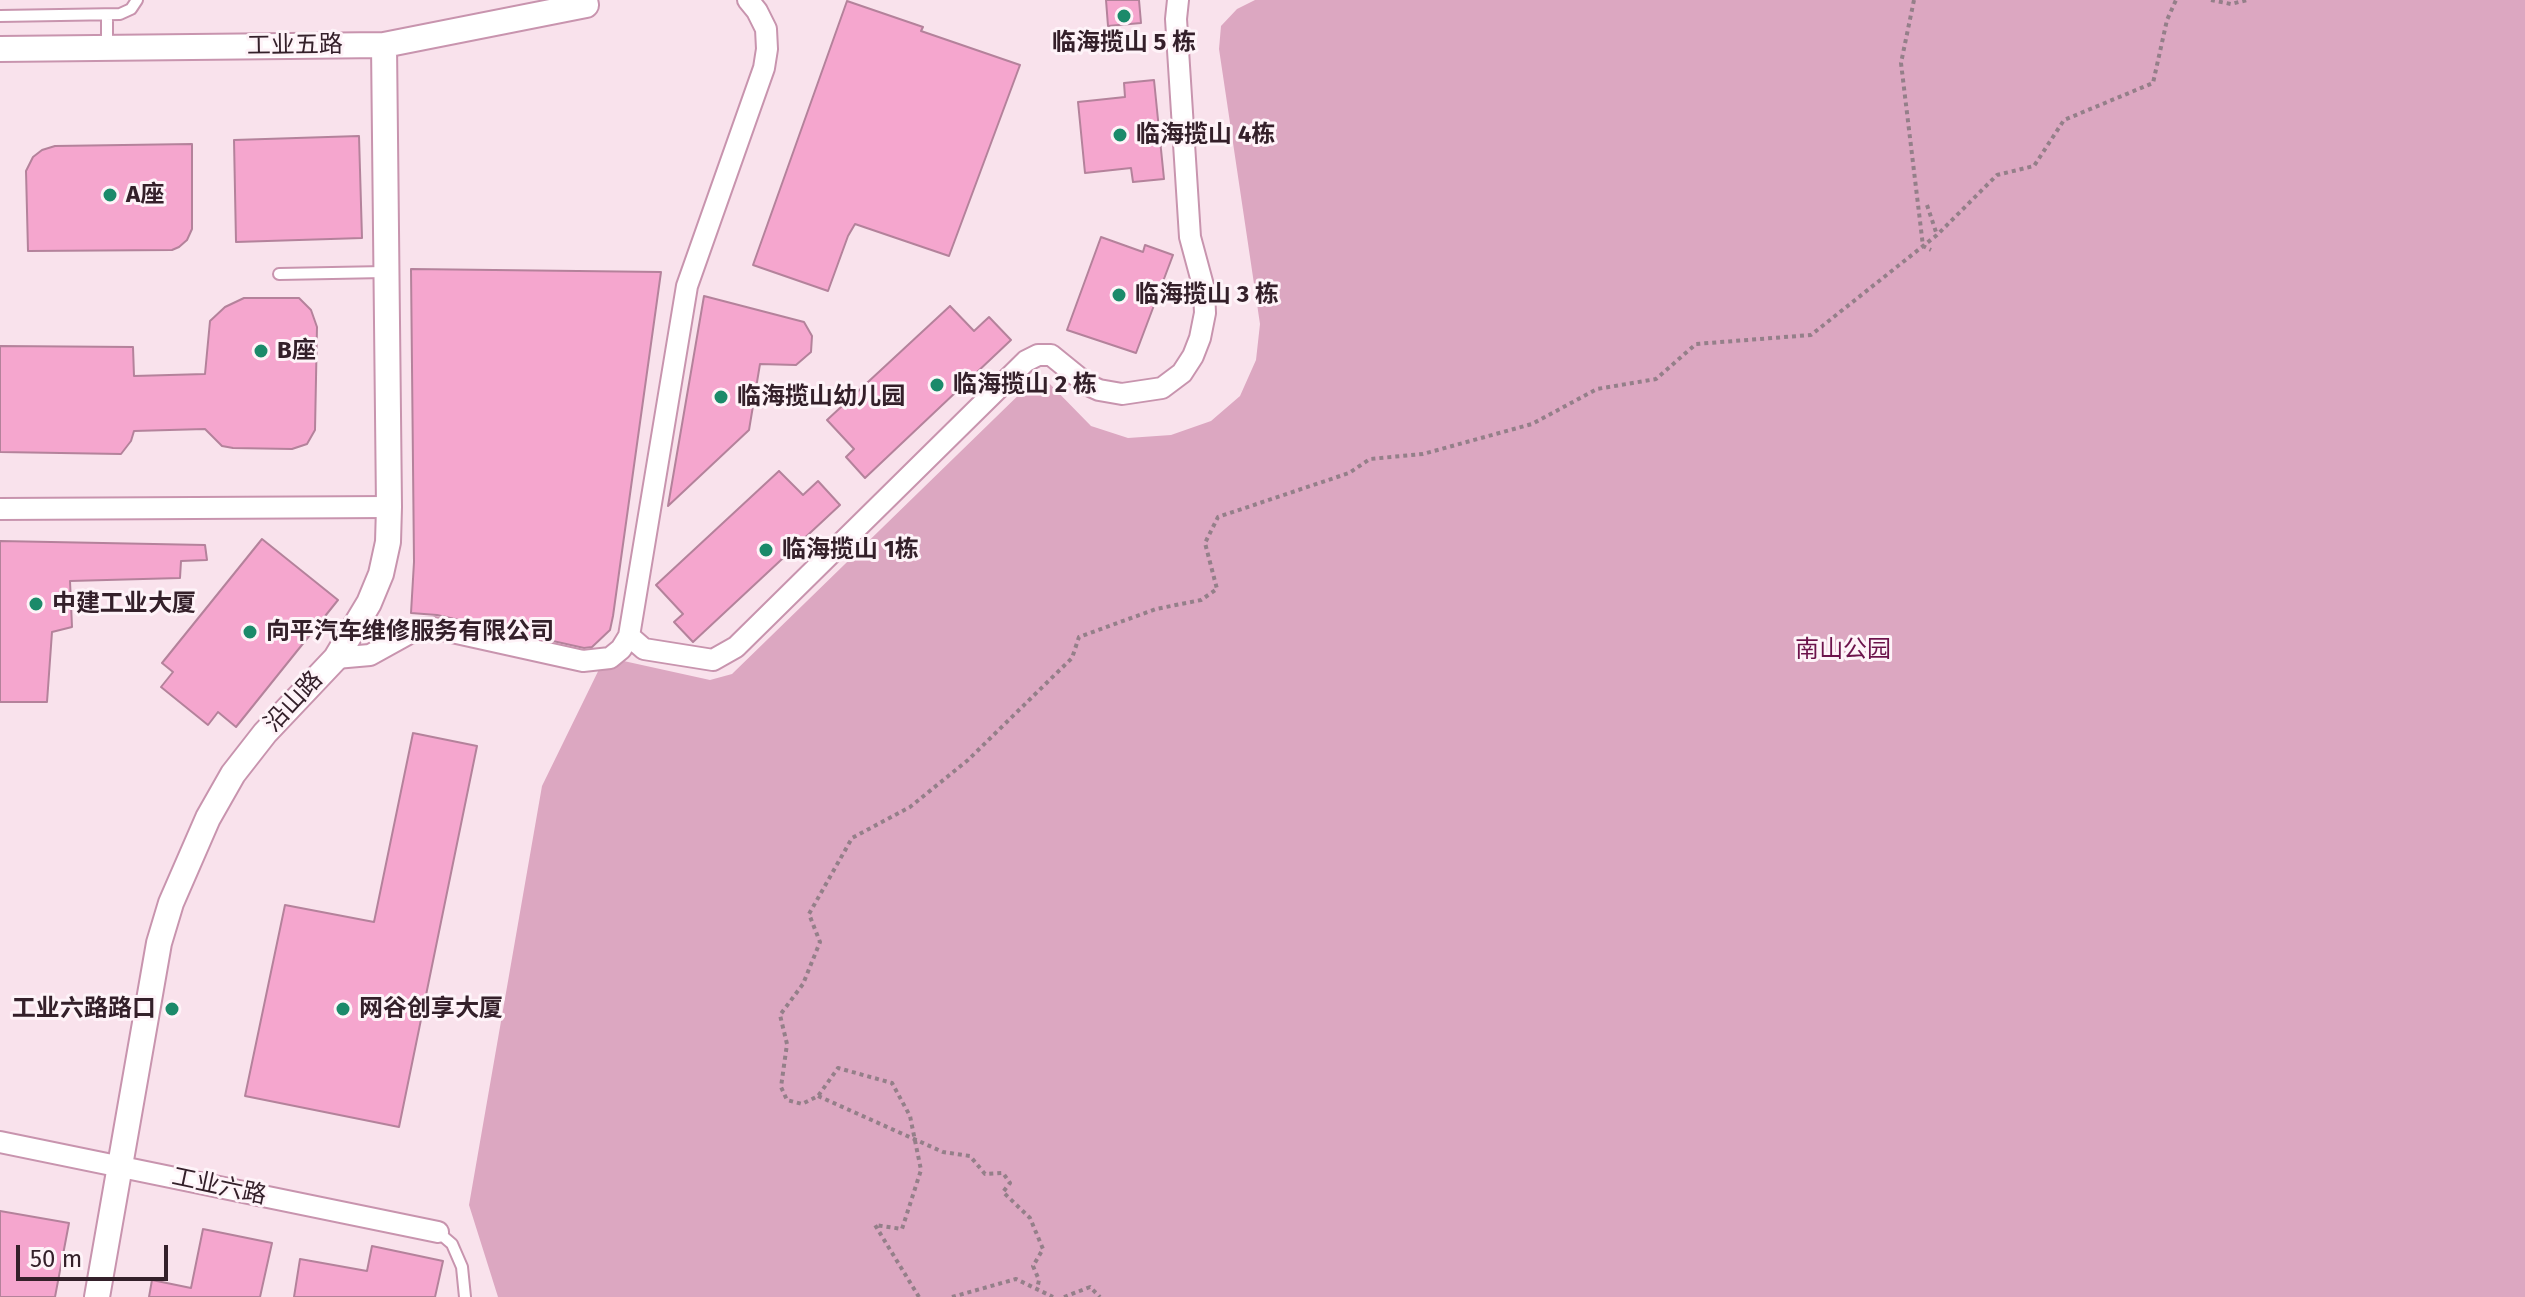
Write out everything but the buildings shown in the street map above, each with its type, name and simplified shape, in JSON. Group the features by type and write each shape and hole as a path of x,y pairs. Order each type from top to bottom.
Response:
{"street":[{"path":"336,658 370,655 417,629 434,628 583,661 610,658 621,649 629,636 687,286 764,68 766,29 748,0"},
{"path":"629,636 644,649 713,660 725,655 1026,361 1038,355 1051,355 1099,390 1122,394 1162,388 1182,373 1196,347 1205,313 1204,289 1190,237 1176,19 1178,0"},
{"name":"工业五路","path":"0,49 384,45 591,2"},
{"name":"沿山路","path":"97,1297 159,943 187,862 233,774 265,733 336,658 369,603 381,574 388,542 389,507 384,45"},
{"path":"0,509 389,507"},
{"name":"工业六路","path":"0,1142 438,1232"}],"lane":[{"path":"0,16 120,14 131,9 137,0"},
{"path":"107,15 107,48"},
{"path":"279,274 387,272"},
{"path":"438,1232 452,1244 462,1267 465,1297"}],"path":[{"path":"1914,0 1901,63 1923,246"},
{"path":"919,1297 875,1225 902,1229 921,1170 910,1116 892,1083 838,1068 818,1096 802,1104 787,1100 781,1087 787,1044 780,1015 803,984 820,942 809,914 852,838 910,807 968,760 1072,658 1079,637 1156,609 1201,600 1217,589 1205,543 1218,517 1349,473 1370,459 1423,454 1532,424 1597,389 1656,379 1696,344 1811,335 1937,235 1997,175 2034,166 2064,120 2153,83 2167,20 2176,0"},
{"path":"2211,0 2231,4 2247,0"},
{"path":"1927,205 1937,235"},
{"path":"1923,246 1931,250"},
{"path":"818,1096 943,1152 970,1156 985,1174 1003,1173 1010,1183 1003,1192 1030,1218 1043,1249 1033,1266 1039,1280 1037,1289"},
{"path":"952,1297 1016,1279 1053,1297"},
{"path":"1064,1297 1090,1287 1100,1297"}],"green space":[{"name":"南山公园","path":"1255,0 2525,0 2525,1297 498,1297 469,1205 542,786 607,653 610,658 710,680 732,674 1032,382 1047,381 1091,426 1128,438 1171,435 1211,421 1240,396 1256,360 1260,324 1219,49 1221,26 1237,9"}],"place":[{"name":"临海揽山 5 栋","path":"1124,16"},
{"name":"临海揽山 4栋","path":"1120,135"},
{"name":"A座","path":"110,195"},
{"name":"临海揽山 3 栋","path":"1119,295"},
{"name":"B座","path":"261,351"},
{"name":"临海揽山 2 栋","path":"937,385"},
{"name":"临海揽山幼儿园","path":"721,397"},
{"name":"临海揽山 1栋","path":"766,550"},
{"name":"中建工业大厦","path":"36,604"},
{"name":"向平汽车维修服务有限公司","path":"250,632"},
{"name":"工业六路路口","path":"172,1009"},
{"name":"网谷创享大厦","path":"343,1009"}]}
